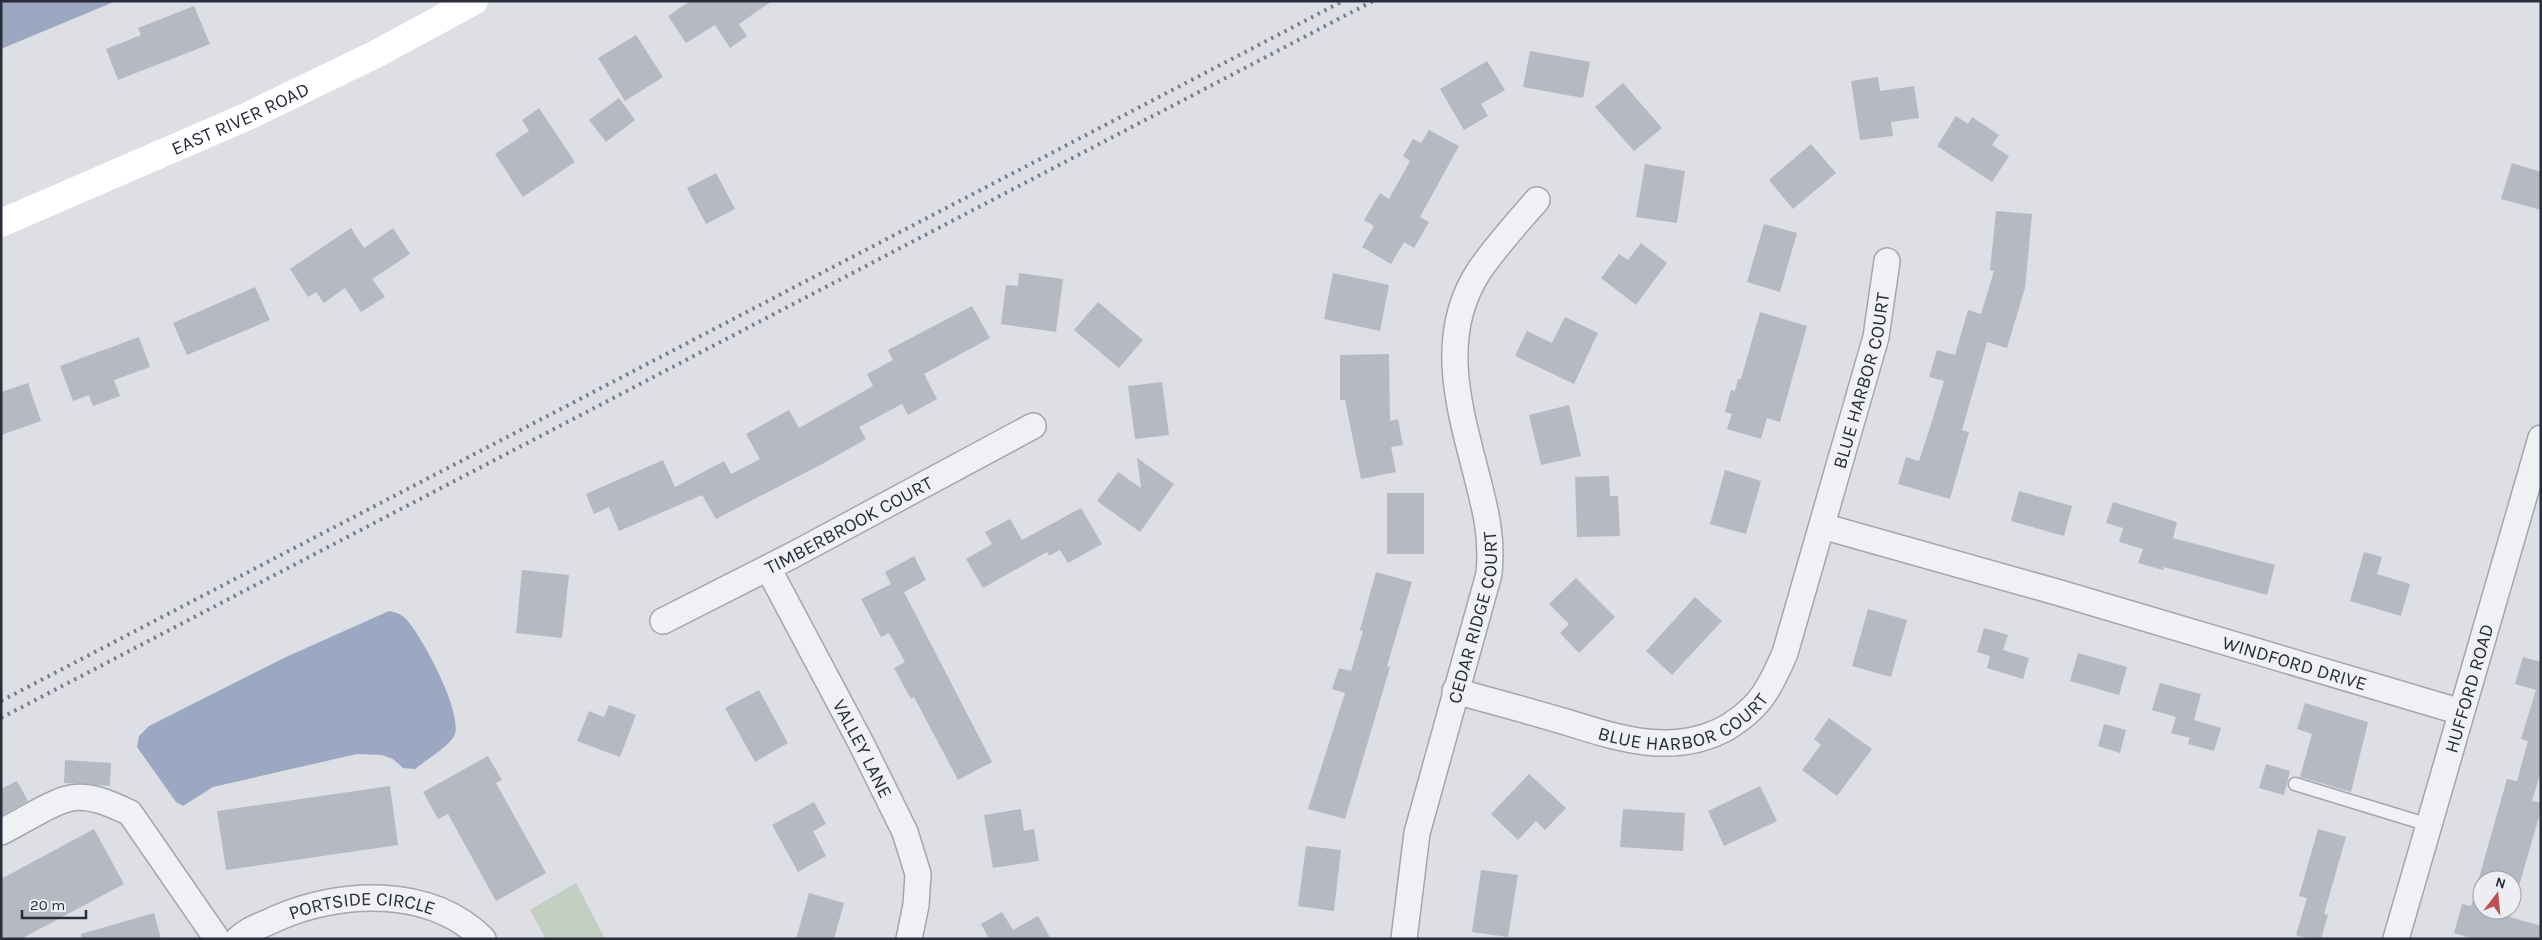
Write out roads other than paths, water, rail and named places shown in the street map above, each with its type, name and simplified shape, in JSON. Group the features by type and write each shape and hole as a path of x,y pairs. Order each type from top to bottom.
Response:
{"main road":[{"name":"EAST RIVER ROAD","path":"1,223 246,117 376,54 474,1"}],"street":[{"name":"CEDAR RIDGE COURT","path":"1404,939 1417,833 1489,574 1492,547 1486,513 1459,408 1454,375 1454,341 1462,307 1476,277 1537,200"},
{"name":"BLUE HARBOR COURT","path":"1455,691 1607,735 1655,744 1687,742 1717,733 1742,719 1758,702 1772,682 1785,653 1876,337 1887,261"},
{"name":"TIMBERBROOK COURT","path":"663,621 768,568 1033,426"},
{"name":"HUFFORD ROAD","path":"2396,939 2541,438"},
{"name":"WINDFORD DRIVE","path":"1822,526 2130,614 2461,712"},
{"name":"VALLEY LANE","path":"768,568 861,743 905,832 918,874 916,905 909,939"},
{"path":"1,832 67,799 90,798 130,813 217,939"},
{"name":"PORTSIDE CIRCLE","path":"238,939 244,933 288,913 324,903 359,898 427,905 449,914 474,930 483,939"}],"lane":[{"path":"2295,784 2429,825"}],"water":[{"path":"1,1 116,1 1,49"},
{"path":"389,611 404,617 421,641 447,692 456,723 453,738 437,753 415,769 403,768 393,759 382,755 357,754 213,787 183,806 176,802 137,747 139,736 149,726 286,657"}],"railway":[{"path":"1,701 1343,1"},
{"path":"1,718 1373,1"}]}
